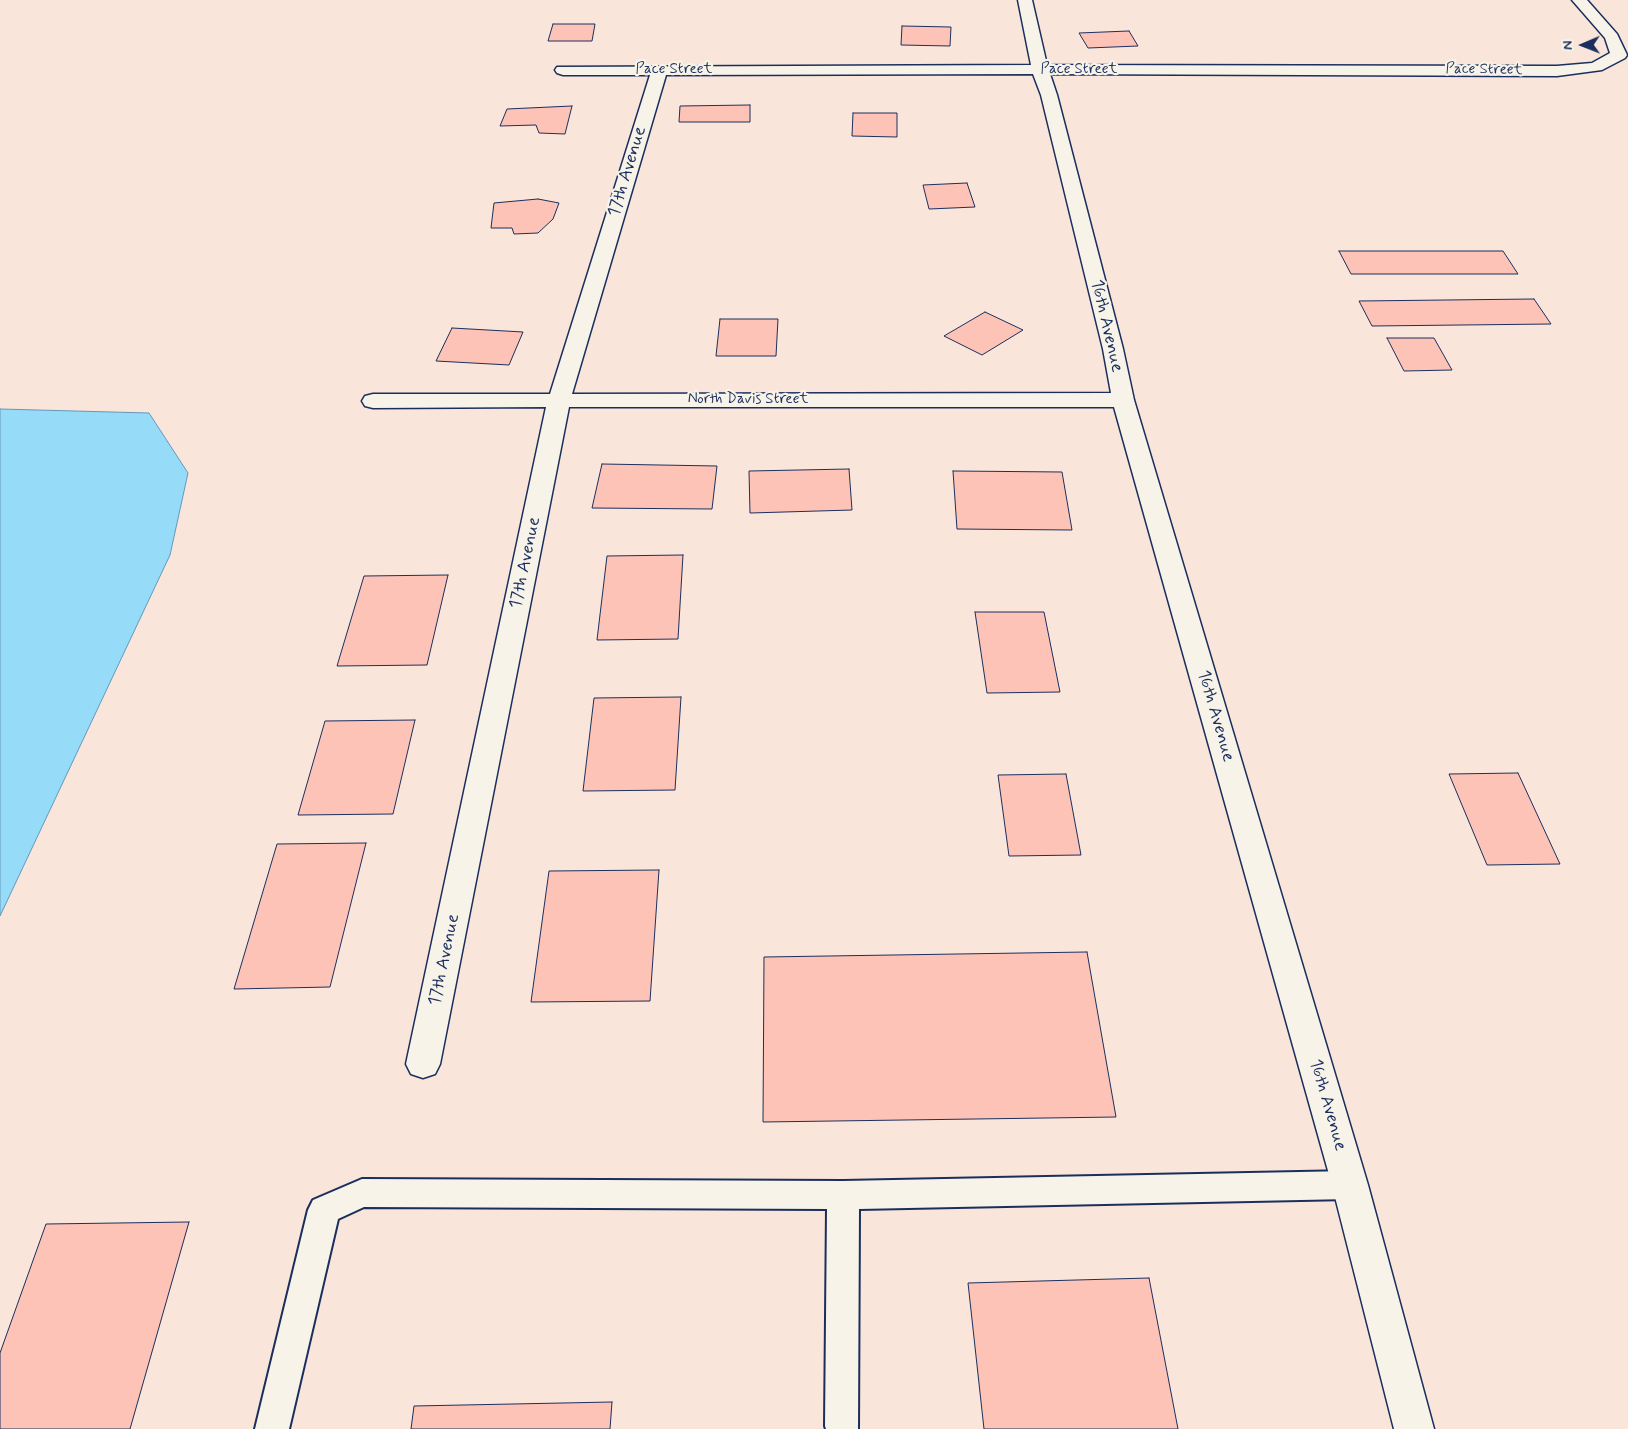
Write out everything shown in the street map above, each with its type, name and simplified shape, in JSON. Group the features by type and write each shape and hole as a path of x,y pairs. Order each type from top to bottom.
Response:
{"street":[{"name":"16th Avenue","path":"1024,0 1040,70 1049,95 1096,283 1123,400 1350,1184 1414,1429"},
{"name":"Pace Street","path":"563,70 1315,69 1557,71 1596,67 1619,55 1612,37 1579,0"},
{"name":"17th Avenue","path":"423,1064 559,400 659,70"},
{"name":"North Davis Street","path":"373,401 1062,402 1123,400"}],"lane":[{"path":"272,1429 324,1210 362,1193 843,1195 1350,1184"},
{"path":"842,1426 843,1195"}],"water":[{"path":"0,409 149,413 188,473 170,555 0,916"}],"building":[{"path":"553,24 595,24 592,41 548,41"},
{"path":"902,26 951,27 950,46 901,45"},
{"path":"1129,31 1138,46 1088,48 1079,33"},
{"path":"750,105 750,122 679,122 680,106"},
{"path":"572,106 565,134 539,133 536,125 500,126 507,109"},
{"path":"853,113 897,113 897,137 852,136"},
{"path":"967,183 975,207 929,209 923,185"},
{"path":"538,199 559,203 553,219 538,233 514,234 512,228 491,228 494,203"},
{"path":"1339,251 1503,251 1518,274 1351,274"},
{"path":"1534,299 1551,324 1372,326 1359,301"},
{"path":"985,312 1023,330 982,355 944,336"},
{"path":"720,319 778,319 776,356 716,356"},
{"path":"452,328 523,332 509,365 436,361"},
{"path":"1387,338 1434,338 1452,370 1404,371"},
{"path":"602,464 717,466 712,509 592,508"},
{"path":"849,469 852,510 750,513 749,471"},
{"path":"953,471 1062,472 1072,530 957,529"},
{"path":"683,555 678,639 597,640 607,556"},
{"path":"448,575 427,665 337,666 364,576"},
{"path":"975,612 1044,612 1060,692 987,693"},
{"path":"681,697 675,790 583,791 594,698"},
{"path":"415,720 393,814 298,815 325,721"},
{"path":"1518,773 1560,864 1487,865 1449,774"},
{"path":"1066,774 1081,855 1009,856 998,775"},
{"path":"366,843 330,987 234,989 277,844"},
{"path":"659,870 650,1001 531,1002 549,871"},
{"path":"1087,952 1116,1117 763,1122 764,957"},
{"path":"189,1222 130,1429 0,1429 0,1353 46,1224"},
{"path":"1149,1278 1178,1429 984,1429 968,1283"},
{"path":"612,1402 610,1429 411,1429 414,1406"}]}
